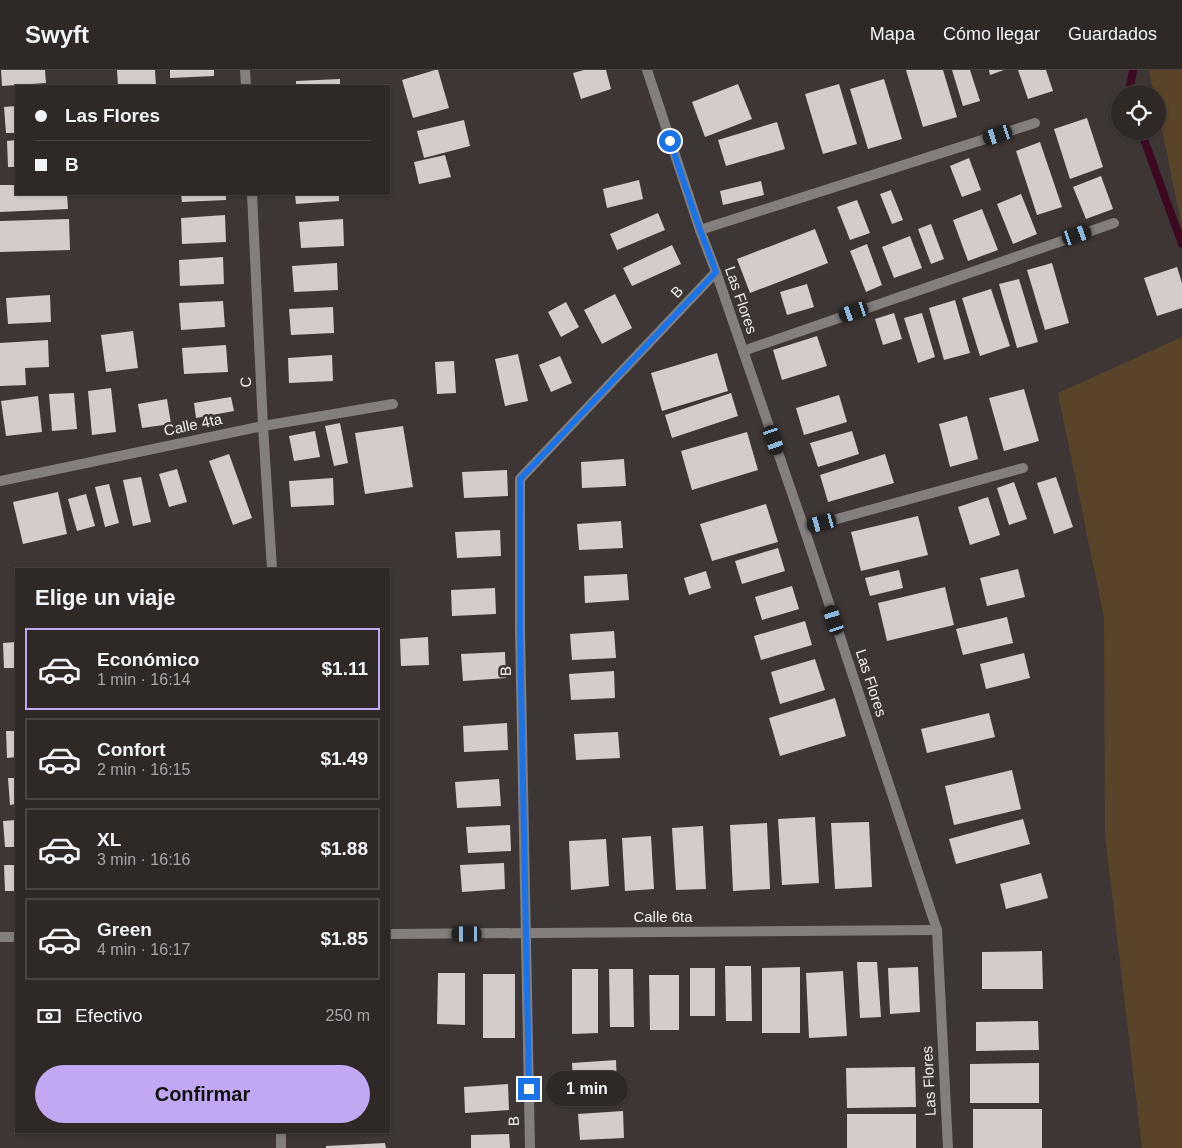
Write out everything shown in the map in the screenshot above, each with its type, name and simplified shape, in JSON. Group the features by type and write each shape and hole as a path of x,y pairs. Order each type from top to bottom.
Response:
{"street":[{"path":"245,70 246,85"},
{"name":"Las Flores","path":"647,70 700,230 804,528 937,930 948,1148"},
{"path":"700,230 1035,123"},
{"name":"C","path":"252,195 272,568"},
{"path":"743,351 1114,223"},
{"name":"B","path":"530,1148 520,630 520,479 716,272"},
{"name":"Calle 4ta","path":"0,481 263,426 393,404"},
{"path":"804,528 1023,468"},
{"name":"Calle 6ta","path":"390,934 937,930"},
{"path":"0,937 15,937"},
{"path":"281,1133 281,1148"}],"shaded area":[{"path":"1149,70 1182,70 1182,227 1164,140 1166,140 1166,85 1152,85"},
{"path":"1182,337 1182,1148 1142,1148 1105,835 1104,618 1058,393"}],"building":[{"path":"1,70 45,70 46,83 2,86"},
{"path":"117,70 155,70 156,85 118,85"},
{"path":"170,70 214,70 214,76 170,78"},
{"path":"438,70 449,108 413,118 402,80"},
{"path":"584,70 606,70 611,89 581,99 573,73"},
{"path":"906,70 943,70 957,117 923,127"},
{"path":"952,70 970,70 980,101 963,106"},
{"path":"989,70 1004,70 990,75"},
{"path":"1018,70 1046,70 1053,91 1028,99"},
{"path":"340,79 340,85 296,85 296,81"},
{"path":"884,79 902,139 868,149 850,89"},
{"path":"738,84 752,119 705,137 692,102"},
{"path":"839,84 857,144 823,154 805,94"},
{"path":"15,106 15,133 6,133 4,107"},
{"path":"1087,118 1103,167 1070,179 1054,129"},
{"path":"464,120 470,146 424,158 417,131"},
{"path":"777,122 785,149 726,166 718,140"},
{"path":"15,140 15,167 8,167 7,141"},
{"path":"1040,142 1062,207 1037,215 1016,151"},
{"path":"445,155 451,177 419,184 414,162"},
{"path":"969,158 981,190 962,197 950,166"},
{"path":"1101,176 1113,209 1086,219 1073,187"},
{"path":"639,180 643,199 607,208 603,189"},
{"path":"761,181 764,195 723,205 720,191"},
{"path":"0,185 15,185 15,195 67,195 68,209 0,212"},
{"path":"891,190 903,220 892,224 880,194"},
{"path":"1021,194 1037,234 1013,244 997,204"},
{"path":"181,195 226,195 226,200 182,202"},
{"path":"295,195 339,195 339,201 296,204"},
{"path":"857,200 870,233 850,240 837,207"},
{"path":"982,209 998,250 968,261 953,220"},
{"path":"658,213 665,230 617,250 610,234"},
{"path":"225,215 226,242 182,244 181,218"},
{"path":"69,219 70,250 0,252 0,221"},
{"path":"343,219 344,246 301,248 299,222"},
{"path":"931,224 944,259 931,264 918,229"},
{"path":"815,229 828,263 750,293 737,259"},
{"path":"910,236 922,268 894,278 882,247"},
{"path":"867,244 882,285 866,292 850,251"},
{"path":"672,245 681,264 632,286 623,268"},
{"path":"223,257 224,284 180,286 179,260"},
{"path":"337,263 338,290 294,292 292,266"},
{"path":"1052,263 1069,323 1045,330 1027,270"},
{"path":"1177,267 1182,283 1182,308 1157,316 1144,278"},
{"path":"1019,279 1038,342 1017,348 999,284"},
{"path":"807,284 814,307 787,315 780,292"},
{"path":"991,289 1010,346 980,356 962,298"},
{"path":"615,294 632,328 602,344 584,310"},
{"path":"50,295 51,322 8,324 6,298"},
{"path":"955,300 970,353 944,360 929,308"},
{"path":"223,301 225,327 181,330 179,303"},
{"path":"566,302 579,327 561,337 548,312"},
{"path":"333,307 334,333 291,335 289,309"},
{"path":"894,313 902,339 883,345 875,319"},
{"path":"922,313 935,357 918,363 904,318"},
{"path":"133,331 138,368 106,372 101,335"},
{"path":"817,336 827,366 782,380 773,350"},
{"path":"48,340 49,367 25,368 26,385 0,386 0,343"},
{"path":"226,345 228,372 184,374 182,348"},
{"path":"717,353 728,391 662,411 651,373"},
{"path":"518,354 528,401 505,406 495,359"},
{"path":"332,355 333,381 289,383 288,358"},
{"path":"560,356 572,383 551,392 539,365"},
{"path":"454,361 456,393 437,394 435,362"},
{"path":"111,388 116,432 92,435 88,391"},
{"path":"1024,389 1039,441 1004,451 989,398"},
{"path":"74,393 77,429 52,431 49,394"},
{"path":"731,393 738,416 672,438 665,415"},
{"path":"839,395 847,422 804,435 796,408"},
{"path":"38,396 42,432 6,436 1,401"},
{"path":"231,397 234,411 196,418 194,403"},
{"path":"167,399 171,424 142,428 138,404"},
{"path":"967,416 978,459 950,467 939,424"},
{"path":"340,423 348,463 334,466 325,426"},
{"path":"403,426 413,487 365,494 355,433"},
{"path":"315,431 320,457 294,461 289,436"},
{"path":"852,431 859,454 818,467 810,443"},
{"path":"747,432 758,470 692,490 681,451"},
{"path":"229,454 252,518 233,525 209,461"},
{"path":"885,454 894,483 828,502 820,475"},
{"path":"624,459 626,486 582,488 581,462"},
{"path":"177,469 187,502 169,507 159,474"},
{"path":"507,470 508,496 464,498 462,472"},
{"path":"141,477 151,522 133,526 123,480"},
{"path":"1056,477 1073,527 1054,534 1037,483"},
{"path":"333,478 334,505 291,507 289,481"},
{"path":"1014,482 1027,519 1009,525 997,488"},
{"path":"109,484 119,523 105,527 95,487"},
{"path":"58,492 67,534 23,544 13,502"},
{"path":"86,494 95,526 77,531 68,499"},
{"path":"988,497 1000,535 970,545 958,507"},
{"path":"766,504 778,542 712,561 700,524"},
{"path":"918,516 928,555 861,571 851,532"},
{"path":"621,521 623,548 579,550 577,524"},
{"path":"500,530 501,556 457,558 455,532"},
{"path":"778,548 785,571 742,584 735,561"},
{"path":"1018,569 1025,597 987,606 980,578"},
{"path":"899,570 903,588 870,596 865,578"},
{"path":"706,571 711,588 689,595 684,578"},
{"path":"627,574 629,600 585,603 584,576"},
{"path":"792,586 799,609 762,620 755,597"},
{"path":"945,587 954,625 887,641 878,603"},
{"path":"495,588 496,614 452,616 451,590"},
{"path":"1007,617 1013,643 963,655 956,629"},
{"path":"805,621 812,645 761,660 754,636"},
{"path":"614,631 616,658 572,660 570,634"},
{"path":"428,637 429,665 401,666 400,639"},
{"path":"15,642 15,668 4,668 3,643"},
{"path":"505,652 506,678 463,681 461,654"},
{"path":"1024,653 1030,678 986,689 980,664"},
{"path":"815,659 825,690 780,704 771,672"},
{"path":"614,671 615,698 571,700 569,674"},
{"path":"835,698 846,736 780,756 769,718"},
{"path":"989,713 995,737 927,753 921,729"},
{"path":"507,723 508,750 464,752 463,726"},
{"path":"6,731 15,731 15,757 7,758"},
{"path":"618,732 620,758 576,760 574,734"},
{"path":"1012,770 1021,809 954,825 945,786"},
{"path":"8,778 15,778 15,804 10,805"},
{"path":"499,779 501,806 457,808 455,782"},
{"path":"815,817 819,883 782,885 778,819"},
{"path":"1023,819 1030,844 956,864 949,839"},
{"path":"15,820 15,847 5,847 3,821"},
{"path":"869,822 872,887 835,889 831,823"},
{"path":"767,823 770,889 733,891 730,825"},
{"path":"510,825 511,851 468,853 466,827"},
{"path":"703,826 706,889 676,890 672,828"},
{"path":"651,836 654,889 625,891 622,838"},
{"path":"606,839 609,886 571,890 569,841"},
{"path":"504,863 505,889 462,892 460,865"},
{"path":"4,865 15,865 15,891 5,891"},
{"path":"1041,873 1048,898 1006,909 1000,884"},
{"path":"1042,951 1043,989 982,989 982,952"},
{"path":"857,962 877,962 881,1017 860,1018"},
{"path":"725,966 751,966 752,1021 726,1021"},
{"path":"800,967 800,1033 762,1033 762,968"},
{"path":"918,967 920,1012 890,1014 888,968"},
{"path":"690,968 715,968 715,1016 690,1016"},
{"path":"572,969 598,969 598,1033 572,1034"},
{"path":"609,969 633,969 634,1027 610,1027"},
{"path":"843,971 847,1036 809,1038 806,973"},
{"path":"438,973 465,973 465,1025 437,1024"},
{"path":"483,974 515,974 515,1038 483,1038"},
{"path":"649,975 679,975 679,1030 650,1030"},
{"path":"1038,1021 1039,1050 976,1051 976,1022"},
{"path":"616,1060 617,1086 573,1088 572,1063"},
{"path":"1039,1063 1039,1103 970,1103 970,1064"},
{"path":"915,1067 916,1107 847,1108 846,1068"},
{"path":"508,1084 509,1110 465,1113 464,1087"},
{"path":"973,1109 1042,1109 1042,1148 973,1148"},
{"path":"623,1111 624,1138 580,1140 578,1114"},
{"path":"847,1114 916,1114 916,1148 847,1148"},
{"path":"509,1134 510,1148 471,1148 471,1135"},
{"path":"385,1143 386,1148 326,1148 326,1146"}],"waterway":[{"path":"1130,85 1133,70"},
{"path":"1144,140 1182,244"}],"route":[{"path":"529,1089 520,630 520,479 716,272 670,141"}]}
